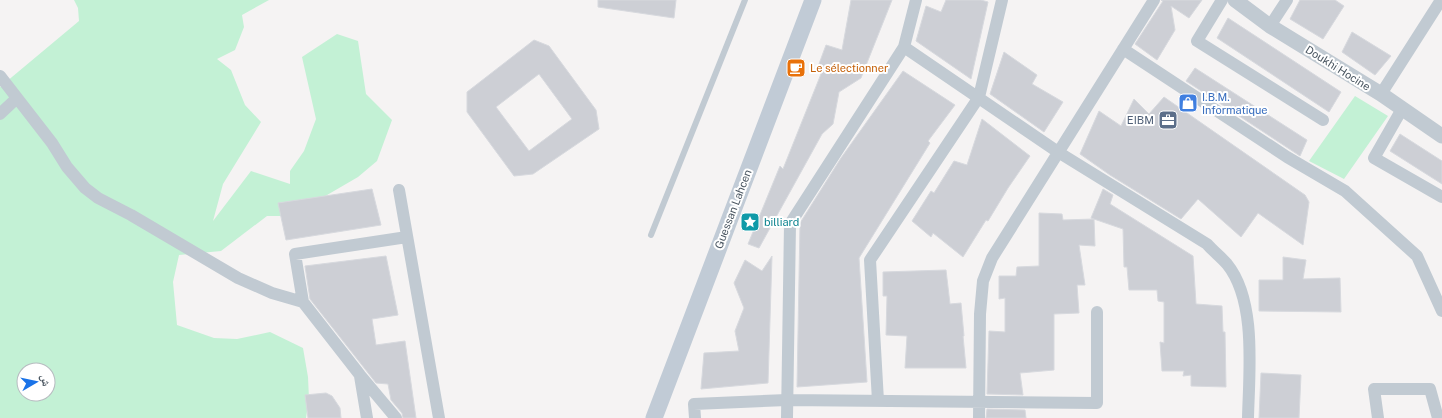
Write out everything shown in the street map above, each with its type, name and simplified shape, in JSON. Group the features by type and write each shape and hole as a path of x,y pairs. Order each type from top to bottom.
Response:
{"main road":[{"name":"Guessan Lahcen","path":"654,418 813,0"}],"street":[{"path":"787,418 790,224 904,47 916,0"},
{"path":"878,401 870,260 979,97 1002,0"},
{"path":"979,418 980,314 983,281 992,258 1154,0"},
{"path":"1222,0 1197,41 1323,120"},
{"name":"Doukhi Hocine","path":"1235,0 1270,26 1381,94 1442,136"},
{"path":"1270,26 1287,0"},
{"path":"1381,94 1441,0"},
{"path":"904,47 1058,152 1207,244 1227,264 1239,286 1247,315 1249,350 1248,418"},
{"path":"1123,49 1286,157 1345,190 1417,256 1442,311"},
{"path":"0,76 52,143 67,167 85,188 98,198 131,215 238,278 272,293 303,302"},
{"path":"0,114 17,98"},
{"path":"1402,109 1374,158 1442,197"},
{"path":"399,190 438,418"},
{"path":"396,418 303,302 295,254 407,237"},
{"path":"695,418 694,404 787,400 1097,403 1097,312"},
{"path":"360,375 367,418"},
{"path":"1378,418 1374,388 1430,389 1438,418"}],"lane":[{"path":"651,236 745,0"}],"green space":[{"path":"74,0 269,0 242,15 244,27 235,50 217,59 231,70 245,105 261,122 223,184 213,221 251,171 290,184 290,171 304,151 316,119 302,57 337,34 358,41 366,94 392,120 377,161 358,177 291,216 267,216 221,251 179,255 173,282 177,325 214,338 237,339 270,332 303,348 308,377 309,399 306,418 0,418 0,87 79,21 78,8"},
{"path":"1355,96 1388,116 1344,179 1309,161"}],"building":[{"path":"598,0 676,0 674,18 598,7"},
{"path":"851,0 892,0 861,78 839,92 833,124 822,134 759,248 748,244 780,166 783,169 821,74 816,72 826,45 842,50"},
{"path":"946,0 981,0 988,2 971,79 916,41 926,6 941,12"},
{"path":"1161,0 1202,0 1189,18 1171,6 1175,30 1157,60 1135,44 1163,1"},
{"path":"1300,0 1335,0 1344,6 1323,39 1290,19"},
{"path":"1228,18 1341,92 1329,112 1217,38"},
{"path":"1352,32 1391,56 1375,75 1342,52"},
{"path":"534,40 549,46 596,110 599,129 533,174 514,176 467,112 467,92","holes":["539,74 572,119 529,151 496,107"]},
{"path":"1004,52 1037,75 1032,84 1063,102 1044,132 990,94"},
{"path":"1195,68 1307,140 1300,156 1186,81"},
{"path":"903,71 955,105 928,141 930,143 859,258 867,382 797,387 800,223 841,158"},
{"path":"1164,97 1305,195 1309,202 1303,245 1258,213 1241,237 1198,199 1181,219 1110,175 1080,154 1099,111 1121,126 1134,99 1149,114"},
{"path":"982,119 1030,156 988,221 986,220 963,257 933,233 931,237 912,221 931,191 934,193 954,161 967,165"},
{"path":"1400,134 1442,161 1442,184 1390,151"},
{"path":"372,189 381,225 286,240 278,203"},
{"path":"1103,189 1113,195 1110,204 1193,256 1196,304 1222,306 1223,332 1225,332 1226,387 1191,386 1191,375 1183,376 1184,371 1162,371 1160,342 1164,343 1164,302 1158,301 1157,290 1129,290 1127,267 1124,267 1123,229 1091,218"},
{"path":"1039,213 1062,214 1063,220 1094,219 1095,246 1079,245 1085,285 1077,285 1079,313 1054,314 1054,370 1020,373 1023,395 987,394 989,331 1005,332 1005,298 999,299 999,276 1016,276 1017,267 1039,266"},
{"path":"386,256 398,315 372,319 376,345 405,341 416,418 403,418 402,413 391,400 388,384 376,383 310,299 305,266"},
{"path":"772,256 768,383 701,389 704,353 739,351 735,331 744,308 734,283 745,260 762,271"},
{"path":"1283,257 1306,260 1303,279 1340,278 1341,312 1259,311 1259,280 1283,280"},
{"path":"946,270 950,304 961,303 966,368 905,368 907,336 886,335 887,296 883,296 883,272"},
{"path":"1261,373 1301,375 1299,418 1259,418"},
{"path":"326,393 332,396 340,408 341,418 308,418 305,395"},
{"path":"987,409 1025,410 1026,418 986,418"}],"place":[{"name":"Le sélectionner","path":"796,68"},
{"name":"I.B.M. Informatique","path":"1188,103"},
{"name":"EIBM","path":"1168,120"},
{"name":"billiard","path":"750,222"}]}
